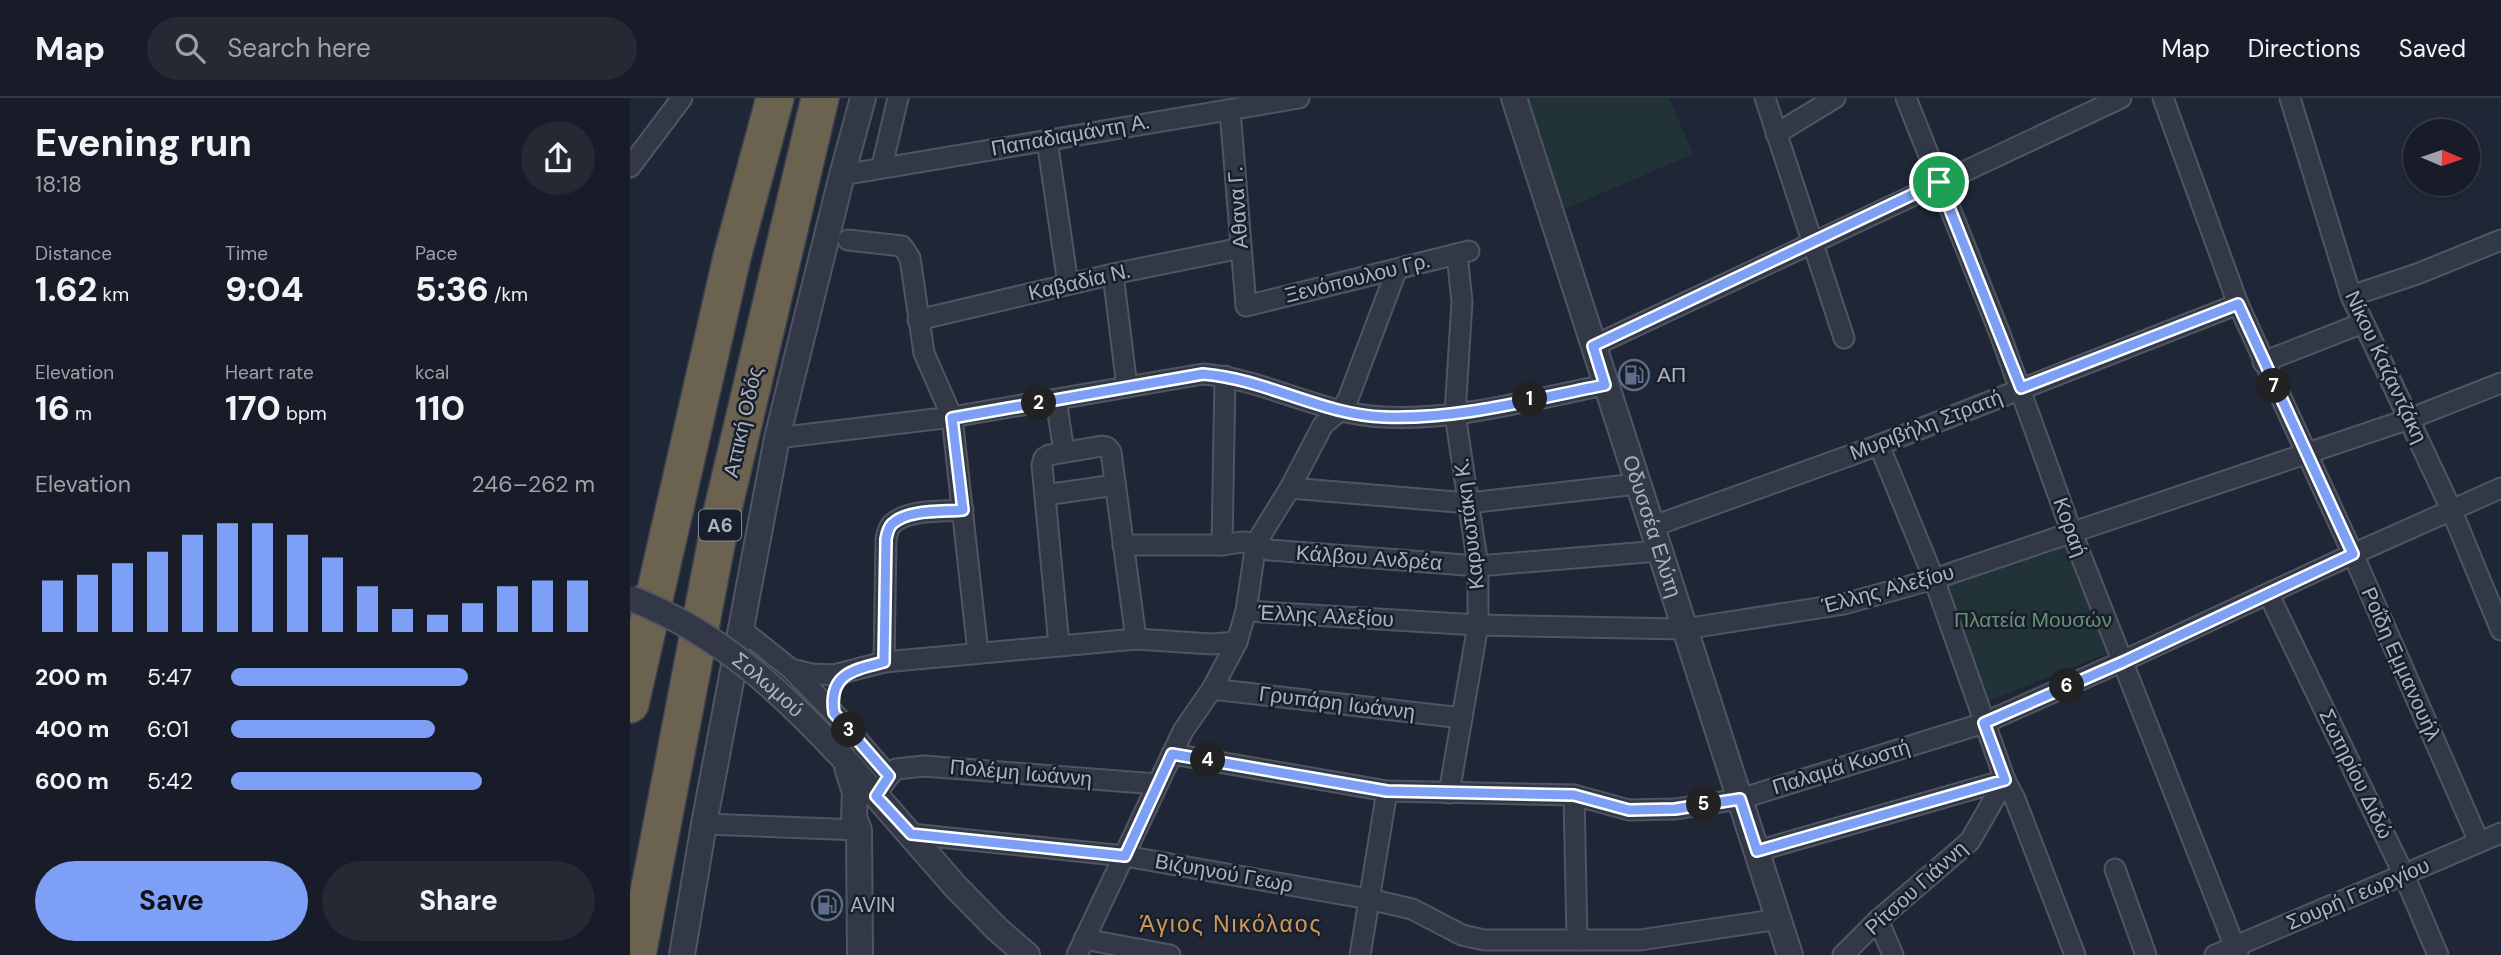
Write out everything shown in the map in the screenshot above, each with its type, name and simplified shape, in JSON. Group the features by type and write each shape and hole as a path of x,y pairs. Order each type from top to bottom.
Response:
{"highway":[{"name":"Α6","path":"630,704 732,257 775,98"},
{"name":"Αττική Οδός","path":"637,955 722,513 820,98"}],"street":[{"path":"630,167 682,98"},
{"path":"682,955 777,438 863,98"},
{"path":"882,166 898,98"},
{"name":"Παπαδιαμάντη Α.","path":"842,174 1047,140 1196,106 1230,110 1299,98"},
{"name":"Οδυσσέα Ελύτη","path":"1514,98 1790,955"},
{"path":"1765,98 1844,338"},
{"path":"1776,134 1835,98"},
{"name":"Κοραή","path":"1906,98 2021,388 2072,533 2236,951"},
{"path":"777,438 952,418 1203,374 1225,376 1341,410 1383,417 1455,414 1606,377 1814,241 2121,98"},
{"name":"Ροΐδη Εμμανουήλ","path":"2164,98 2238,304 2353,554 2479,842"},
{"name":"Νίκου Καζαντζάκη","path":"2290,98 2351,296 2451,509 2501,630"},
{"name":"Αθανα Γ.","path":"1230,110 1246,306"},
{"path":"1047,140 1068,284"},
{"path":"848,240 902,246 910,258 924,353 930,373 952,418 978,652"},
{"path":"2351,296 2417,274 2501,240"},
{"name":"Καβαδία Ν.","path":"918,320 1068,284 1241,248"},
{"name":"Ξενόπουλου Γρ.","path":"1246,306 1463,252"},
{"name":"Καρυωτάκη Κ.","path":"1449,793 1478,625 1478,566 1455,414 1463,252"},
{"path":"1171,955 1081,947 1183,731 1212,689 1237,642 1246,611 1256,543 1290,488 1323,425 1341,410 1348,400 1397,269"},
{"path":"1113,274 1128,387"},
{"name":"Μυριβήλη Στρατή","path":"1651,527 1879,445 2238,304"},
{"path":"2263,362 2362,323"},
{"path":"1222,545 1225,376"},
{"name":"Έλλης Αλεξίου","path":"1246,611 1478,625 1684,629 1844,604 1934,579 2072,533 2409,419 2501,383"},
{"path":"1056,400 1064,452"},
{"path":"1879,445 1934,579 2005,780 2015,799 2075,955"},
{"path":"1059,645 1042,465 1044,458 1064,452 1107,447 1111,452 1136,639"},
{"path":"1290,488 1468,503 1637,484"},
{"path":"1045,495 1115,485"},
{"name":"Παλαμά Κωστή","path":"1172,754 1387,791 1574,795 1629,810 1675,809 1740,799 1984,723 2501,488"},
{"path":"884,662 886,539 890,526 901,518 916,514 963,510"},
{"name":"Κάλβου Ανδρέα","path":"1123,545 1222,545 1242,542 1256,543 1269,550 1478,566 1659,551"},
{"name":"Σωτηρίου Διδώ","path":"2269,595 2404,875 2438,955"},
{"name":"Σολωμού","path":"630,597 693,627 724,648 803,715 845,760 882,786 911,834 955,886 1027,955"},
{"path":"741,629 791,669 834,713 882,786 859,830"},
{"name":"Έλλης Αλεξίου","path":"791,669 834,675 884,662 1136,639 1212,644 1237,642"},
{"path":"834,713 832,700 835,687 844,676 855,670"},
{"name":"Γρυπάρη Ιωάννη","path":"1212,689 1462,718"},
{"path":"845,760 855,793 854,817 859,830 860,955"},
{"name":"Πολέμη Ιωάννη","path":"882,786 895,769 924,766 1157,785"},
{"path":"1757,851 2005,780"},
{"name":"Ρίτσου Γιάννη","path":"1843,955 1878,920 1970,841 2005,780"},
{"path":"1360,955 1387,791"},
{"path":"1574,795 1577,940"},
{"path":"704,824 859,830"},
{"name":"Σουρή Γεωργίου","path":"2215,955 2236,951 2501,833"},
{"name":"Βιζυηνού Γεωρ","path":"911,834 1125,856 1369,899 1412,909 1462,935 1537,948 1577,940 1640,940 1779,919"},
{"path":"2115,869 2146,955"},
{"path":"1878,920 1893,955"}],"green space":[{"path":"1522,98 1669,98 1693,154 1560,211"},
{"name":"Πλατεία Μουσών","path":"2070,544 2109,653 1986,702 1945,588"}],"place":[{"name":"ΑΠ","path":"1634,375"},
{"name":"AVIN","path":"827,905"}],"district":[{"name":"Άγιος Νικόλαος","path":"1231,924"}],"route":[{"path":"1939,182 2021,388 2238,304 2353,554 2123,662 1984,723 2005,780 1757,851 1740,799 1675,809 1629,810 1574,795 1387,791 1172,754 1125,856 911,834 876,796 889,776 834,713 832,700 835,687 844,676 884,662 886,539 890,526 901,518 916,514 963,510 952,418 1203,374 1238,378 1341,410 1383,417 1455,414 1605,385 1593,346 1939,182"}]}
